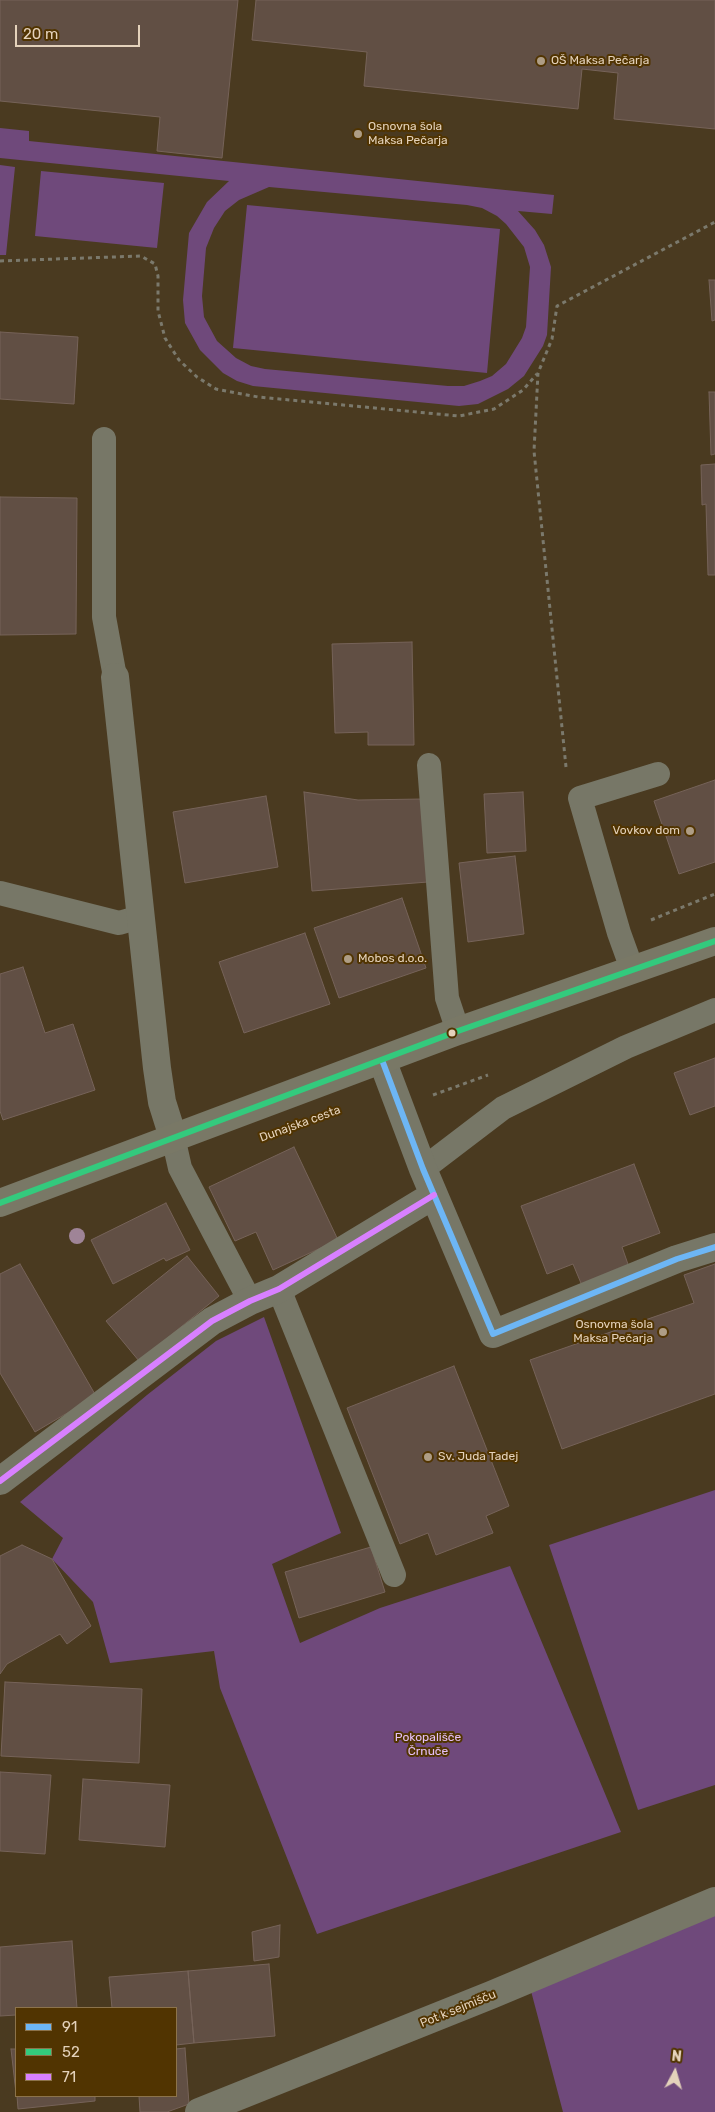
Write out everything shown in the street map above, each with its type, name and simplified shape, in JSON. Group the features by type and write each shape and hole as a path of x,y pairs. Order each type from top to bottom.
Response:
{"main road":[{"path":"0,1203 458,1031 715,940"}],"street":[{"path":"115,677 159,1085 162,1102 173,1137"},
{"path":"382,1060 423,1169 493,1334 677,1259 715,1247"},
{"path":"0,1482 212,1321 250,1301 279,1289 434,1195"},
{"name":"Pot k sejmišču","path":"199,2112 491,1996 715,1901"}],"lane":[{"path":"104,439 104,617 115,677"},
{"path":"429,765 447,998 458,1031"},
{"path":"632,970 619,933 580,798 658,774"},
{"path":"0,893 119,922 140,917"},
{"path":"423,1169 503,1108 626,1047 715,1010"},
{"path":"173,1137 180,1168 250,1301"},
{"path":"279,1289 394,1575"}],"path":[{"path":"580,798 565,765 534,451 538,374 552,339 557,306 715,222"},
{"path":"0,261 141,256 155,264 158,276 158,311 165,338 179,360 197,377 216,389 258,397 460,416 494,409 523,390 538,374"},
{"path":"399,1108 492,1073"}],"green space":[{"path":"0,128 29,131 29,141 554,195 552,214 518,211 535,230 544,245 551,267 547,335 543,346 524,376 508,389 478,404 459,406 253,386 237,381 223,373 200,350 185,323 183,300 189,233 207,202 229,181 0,158","holes":["269,187 467,205 482,208 497,216 506,224 524,247 530,267 526,327 522,338 506,364 492,376 464,386 448,386 265,369 251,366 236,358 217,341 204,317 202,296 206,248 214,228 225,211 239,200"]},
{"path":"0,165 15,167 6,255 0,255"},
{"path":"41,171 164,183 157,248 35,236"},
{"path":"247,205 500,229 487,373 233,348"},
{"name":"Pokopališče Črnuče","path":"264,1317 341,1533 272,1564 300,1643 380,1608 510,1566 621,1832 317,1934 220,1688 214,1651 110,1663 93,1602 52,1559 63,1538 20,1502 147,1395 216,1341"},
{"path":"715,1490 715,1785 638,1810 549,1545"},
{"path":"715,1914 715,2112 563,2112 531,1991"}],"building":[{"path":"0,0 238,0 222,158 157,151 160,117 0,101"},
{"name":"OŠ Maksa Pečarja","path":"256,0 715,0 715,129 614,119 618,73 582,69 578,109 364,86 367,52 252,40"},
{"path":"709,280 715,280 715,320 712,321"},
{"path":"0,332 78,337 74,404 0,399"},
{"path":"709,392 715,392 715,454 711,455"},
{"path":"715,464 715,575 708,575 706,504 702,505 701,465"},
{"path":"0,497 77,498 76,634 0,635"},
{"path":"412,642 414,745 368,745 368,732 335,733 332,644"},
{"name":"Vovkov dom","path":"715,780 715,862 679,874 654,801"},
{"path":"304,792 358,800 423,799 428,882 312,891"},
{"path":"523,792 526,851 487,853 484,794"},
{"path":"266,796 278,867 185,883 173,812"},
{"path":"515,856 524,934 468,942 459,863"},
{"path":"402,898 426,968 339,998 314,928"},
{"path":"305,933 330,1004 244,1033 219,962"},
{"path":"23,967 45,1033 73,1024 95,1090 3,1120 0,1111 0,974"},
{"path":"715,1058 715,1106 690,1115 674,1073"},
{"path":"294,1147 338,1240 273,1270 256,1232 235,1241 209,1187"},
{"path":"634,1164 660,1233 622,1247 630,1270 583,1288 573,1264 547,1274 521,1206"},
{"path":"166,1203 190,1250 166,1261 164,1258 113,1284 91,1240"},
{"path":"187,1256 219,1296 139,1361 106,1321"},
{"path":"20,1264 96,1396 35,1432 0,1373 0,1274"},
{"name":"Osnovma šola Maksa Pečarja","path":"715,1264 715,1394 562,1449 530,1360 694,1303 684,1275"},
{"name":"Sv. Juda Tadej","path":"454,1366 509,1506 486,1516 493,1533 436,1555 428,1533 400,1544 347,1408"},
{"path":"22,1545 52,1559 91,1626 67,1644 60,1634 7,1664 0,1674 0,1556"},
{"path":"371,1547 385,1592 299,1618 285,1572"},
{"path":"5,1682 142,1689 139,1763 1,1756"},
{"path":"0,1772 51,1775 45,1854 0,1851"},
{"path":"83,1779 170,1785 165,1847 79,1840"},
{"path":"280,1925 279,1957 254,1961 252,1932"},
{"path":"72,1941 77,2007 15,2007 15,2015 0,2016 0,1947"},
{"path":"269,1964 275,2036 194,2043 188,1971"},
{"path":"188,1971 194,2043 178,2045 178,2007 112,2007 109,1977"},
{"path":"185,2048 189,2104 167,2112 140,2112 139,2097 178,2097 178,2049"},
{"path":"11,2049 15,2049 15,2084"},
{"path":"17,2097 95,2097 95,2101 18,2109"}],"transit line":[{"name":"52","path":"0,1203 458,1031 715,941"},
{"name":"91","path":"382,1060 423,1169 493,1334 677,1259 715,1247"},
{"name":"71","path":"0,1481 212,1321 250,1301 279,1289 434,1195"}],"place":[{"name":"OŠ Maksa Pečarja","path":"541,61"},
{"name":"Osnovna šola Maksa Pečarja","path":"358,134"},
{"name":"Vovkov dom","path":"690,831"},
{"name":"Mobos d.o.o.","path":"348,959"},
{"name":"Osnovma šola Maksa Pečarja","path":"663,1332"},
{"name":"Sv. Juda Tadej","path":"428,1457"}]}
